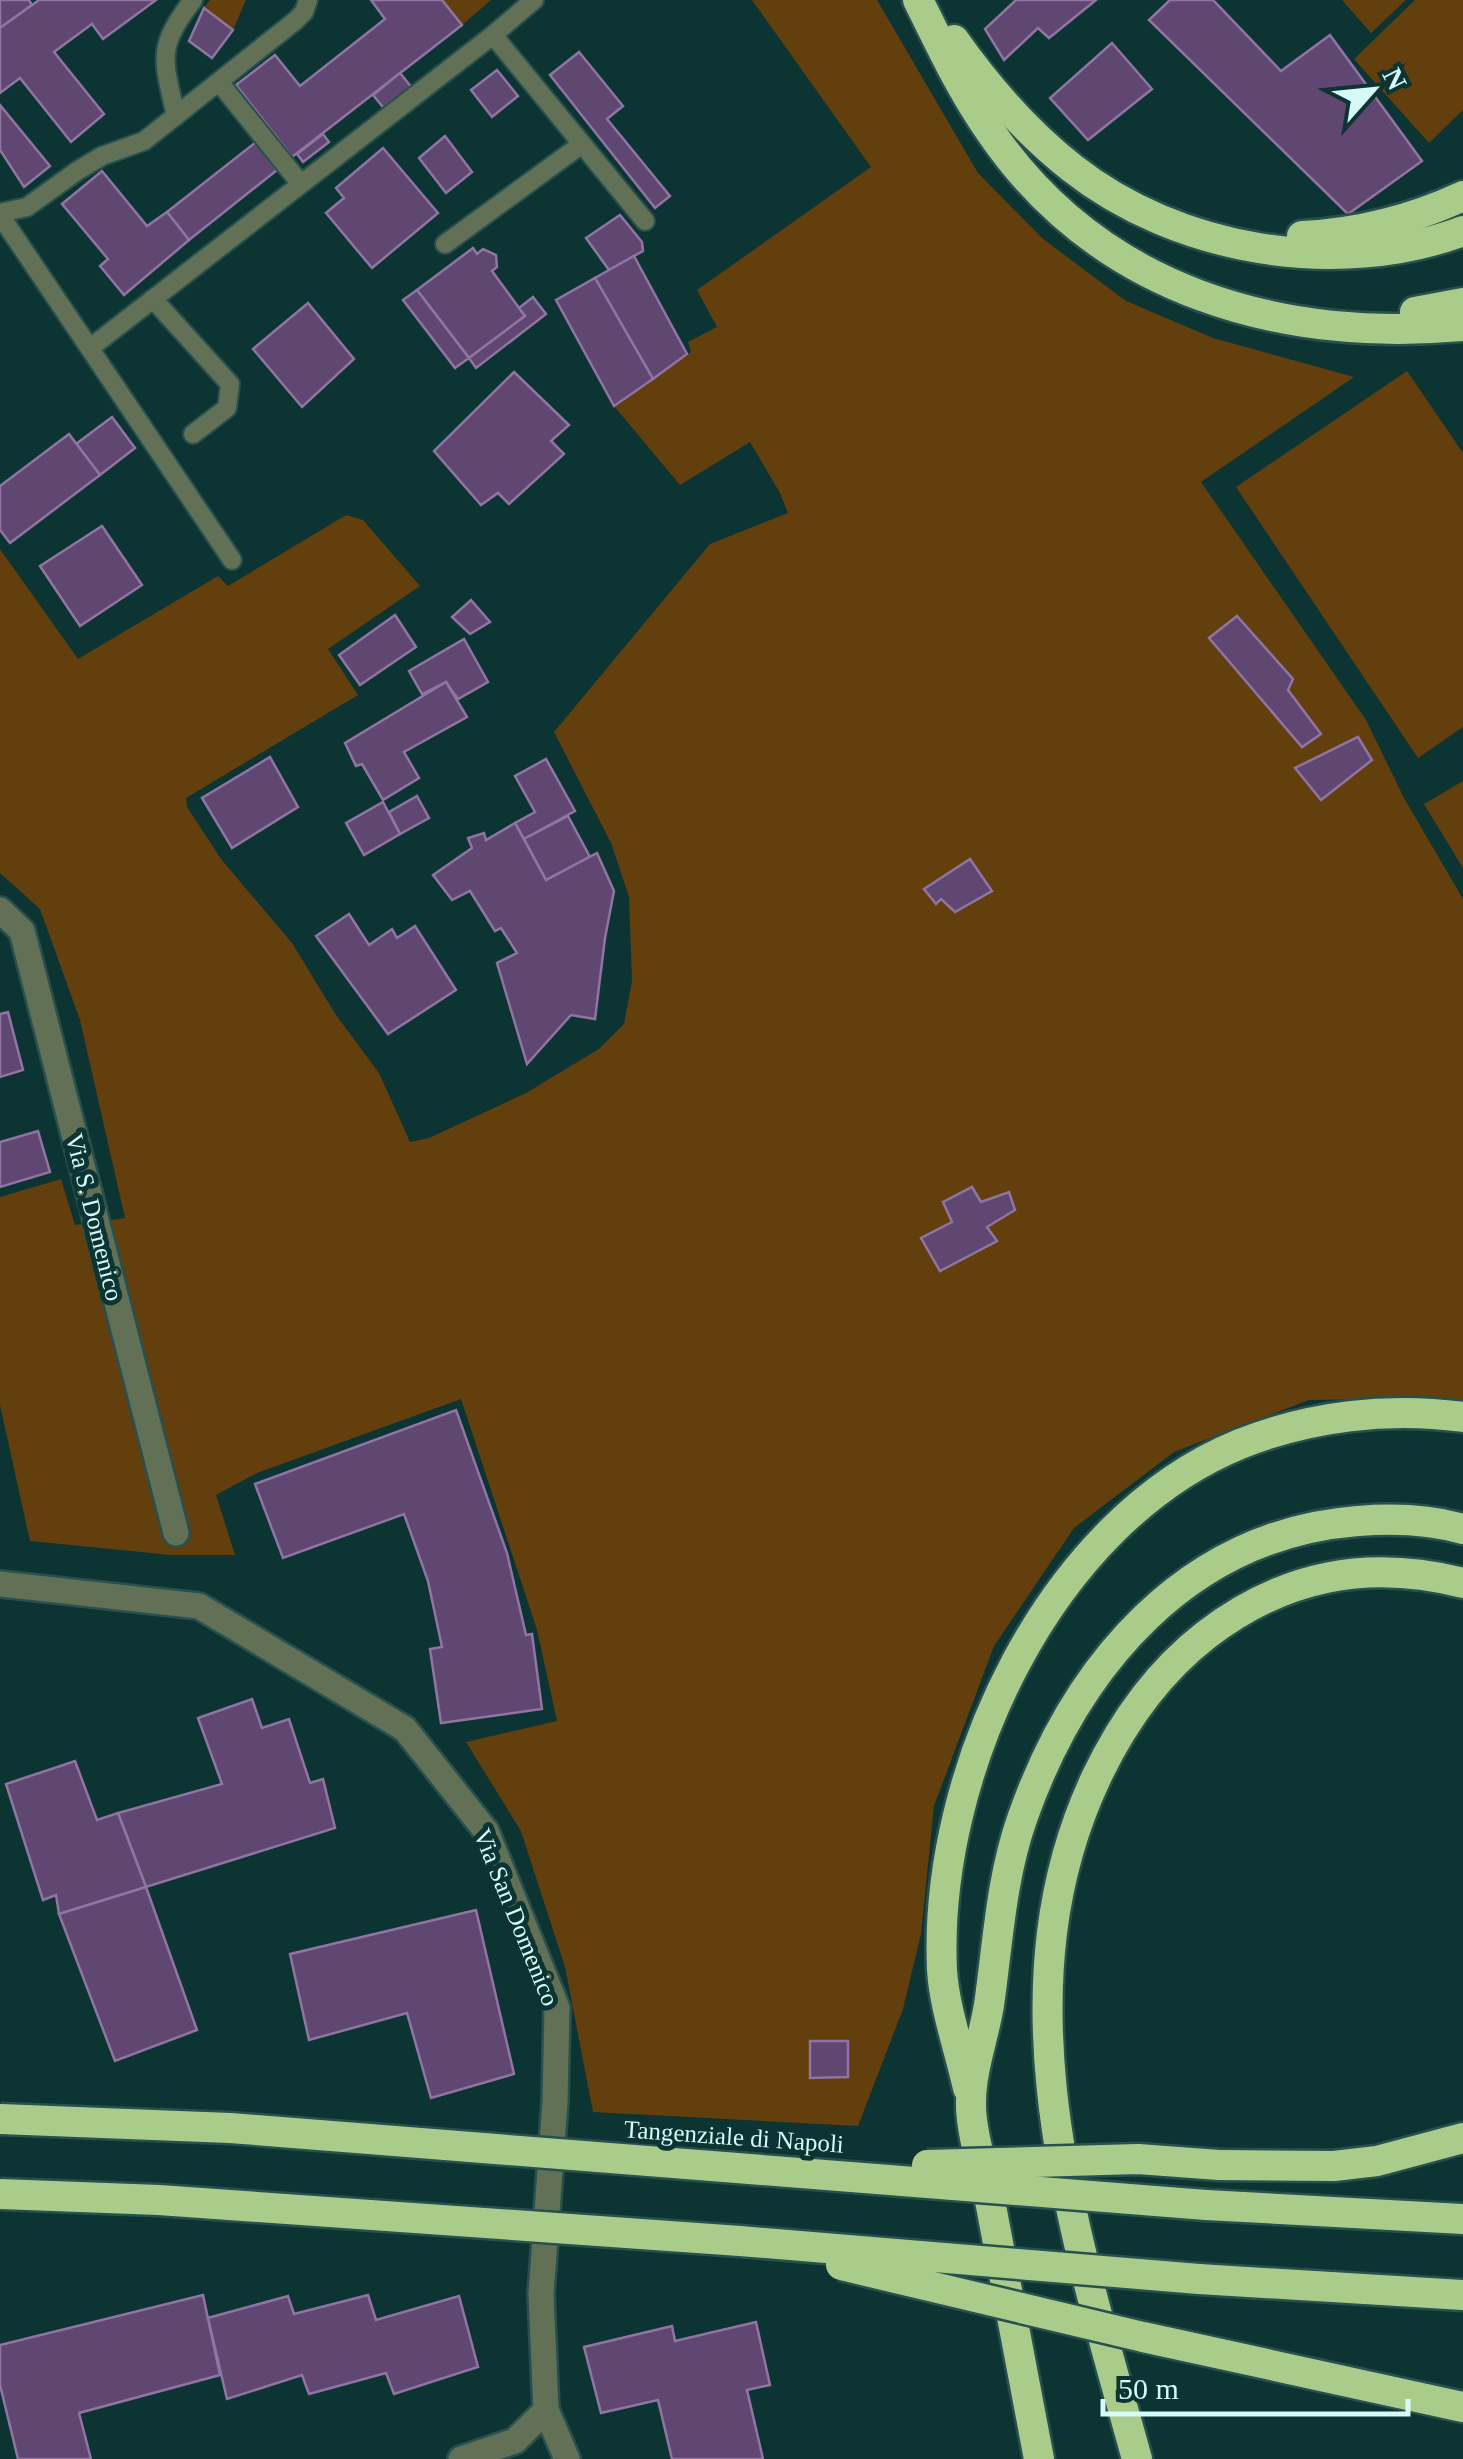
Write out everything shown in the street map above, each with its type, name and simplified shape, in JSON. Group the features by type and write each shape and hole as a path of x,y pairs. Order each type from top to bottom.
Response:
{"highway":[{"path":"918,0 965,93 1024,174 1060,209 1141,269 1226,306 1262,317 1371,329 1463,326"},
{"path":"926,0 997,96 1034,136 1075,170 1116,196 1189,230 1302,254 1356,254 1405,248 1463,231"},
{"path":"1189,230 1246,236 1337,234 1395,223 1463,196"},
{"path":"1262,317 1363,317 1463,303"},
{"path":"1039,2459 971,2102 942,1972 952,1840 962,1790 996,1700 1065,1584 1128,1516 1195,1468 1237,1445 1332,1418 1384,1413 1463,1417"},
{"path":"971,2102 998,1924 1020,1824 1056,1738 1105,1660 1132,1629 1197,1576 1270,1538 1312,1526 1395,1518 1463,1529"},
{"path":"1137,2459 1075,2232 1047,2054 1052,1923 1081,1810 1104,1761 1147,1694 1190,1648 1223,1622 1262,1599 1342,1573 1427,1574 1463,1584"},
{"name":"Tangenziale di Napoli","path":"0,2119 230,2128 1206,2205 1463,2220"},
{"path":"780,2169 1138,2159 1219,2165 1334,2166 1377,2161 1463,2138"},
{"path":"0,2194 158,2200 740,2241 1199,2279 1463,2295"},
{"path":"740,2241 1463,2407"}],"street":[{"name":"Via S. Domenico","path":"0,910 22,930 176,1533"},
{"name":"Via San Domenico","path":"0,1584 199,1606 405,1729 486,1831 556,2008 555,2102 542,2294 546,2410"},
{"path":"461,2459 514,2441 546,2410 567,2459"}],"lane":[{"path":"176,116 169,83 167,39 193,0"},
{"path":"232,560 0,214 27,207 102,156 144,142 294,22 304,12 308,0"},
{"path":"90,348 534,0"},
{"path":"492,35 645,221"},
{"path":"219,82 300,183"},
{"path":"445,244 582,144"},
{"path":"152,298 230,384 227,408 194,434"}],"shaded area":[{"path":"210,0 246,0 233,30 204,8"},
{"path":"442,0 491,0 462,25"},
{"path":"752,0 877,0 978,173 1042,238 1126,301 1213,338 1354,377 1201,482 1366,720 1404,798 1463,899 1463,1404 1428,1398 1309,1400 1174,1452 1074,1528 994,1646 934,1806 921,1934 903,2009 858,2126 593,2112 565,1967 521,1831 466,1742 557,1721 537,1630 461,1399 257,1473 216,1495 235,1555 171,1555 30,1541 0,1405 0,1197 61,1179 75,1225 125,1218 80,1020 40,909 0,873 0,549 78,659 218,576 228,586 346,515 363,520 420,586 328,649 358,695 186,798 187,807 221,859 292,943 336,1015 379,1073 410,1142 429,1138 526,1093 599,1049 624,1024 632,981 629,897 611,843 554,732 710,544 788,513 750,442 680,485 614,406 691,352 688,342 717,327 697,290 871,167"},
{"path":"1342,0 1406,0 1371,33"},
{"path":"1415,0 1463,0 1463,110 1429,143 1354,59"},
{"path":"1407,371 1463,453 1463,727 1418,758 1236,487"},
{"path":"1463,781 1463,868 1424,804"}],"building":[{"path":"0,0 29,0 32,5 0,28"},
{"path":"39,0 156,0 103,39 92,24 54,52 104,114 71,142 20,78 0,93 0,28"},
{"path":"371,0 442,0 462,25 292,157 236,85 275,55 300,86 385,19"},
{"path":"1016,0 1096,0 1049,38 1038,28 1004,60 985,29"},
{"path":"1170,0 1213,0 1281,71 1330,35 1422,161 1348,214 1149,20"},
{"path":"204,8 233,30 212,58 189,41"},
{"path":"1112,43 1152,89 1088,140 1050,98"},
{"path":"579,52 623,106 607,119 670,196 655,208 550,75"},
{"path":"497,70 518,96 492,117 471,90"},
{"path":"400,73 413,89 386,111 373,95"},
{"path":"0,105 50,166 24,187 0,150"},
{"path":"323,134 329,142 303,162 297,154"},
{"path":"445,136 472,172 446,193 419,158"},
{"path":"256,142 277,170 189,240 167,212"},
{"path":"383,148 438,213 372,268 326,213 344,198 336,188"},
{"path":"102,171 147,226 167,212 189,240 124,295 100,266 108,259 62,204"},
{"path":"620,215 642,242 643,251 609,270 586,238"},
{"path":"473,248 477,254 483,249 496,255 497,267 492,271 525,316 469,358 417,290"},
{"path":"634,256 687,354 653,379 595,278"},
{"path":"595,278 653,379 614,406 556,300"},
{"path":"417,290 469,358 455,368 403,300"},
{"path":"533,297 546,314 476,368 469,358 525,316 519,308"},
{"path":"308,303 354,359 302,407 253,349"},
{"path":"514,372 569,425 551,441 564,454 509,504 498,493 481,505 434,451"},
{"path":"112,417 135,448 100,475 76,444"},
{"path":"69,434 100,475 10,543 0,530 0,486"},
{"path":"102,526 142,585 80,626 40,566"},
{"path":"471,600 490,622 470,634 452,617"},
{"path":"395,615 416,647 360,685 339,655"},
{"path":"1237,616 1293,679 1288,690 1321,734 1302,747 1209,638"},
{"path":"464,639 488,682 458,699 446,682 422,694 409,671"},
{"path":"446,682 467,717 404,752 419,778 383,800 362,764 356,766 345,743"},
{"path":"1358,737 1372,760 1321,800 1295,768"},
{"path":"270,757 298,807 232,848 202,798"},
{"path":"546,759 575,811 524,839 515,823 535,812 515,776"},
{"path":"417,796 429,818 400,834 389,812"},
{"path":"383,802 400,834 364,855 346,823"},
{"path":"568,816 590,857 546,880 524,839"},
{"path":"515,823 546,880 597,853 614,891 595,1019 571,1015 527,1064 497,963 517,953 501,928 495,931 470,891 452,900 433,875 472,848 468,838 484,833 486,840"},
{"path":"970,859 992,891 955,912 941,899 936,904 924,889"},
{"path":"349,914 369,945 392,929 397,938 415,926 456,990 388,1034 316,936"},
{"path":"8,1012 23,1070 0,1077 0,1014"},
{"path":"38,1131 50,1172 0,1187 0,1142"},
{"path":"972,1187 981,1202 1009,1192 1015,1210 987,1227 997,1241 940,1271 921,1238 952,1222 943,1202"},
{"path":"456,1410 507,1553 526,1635 532,1634 542,1709 441,1723 430,1649 442,1647 428,1581 404,1514 283,1558 255,1484"},
{"path":"252,1699 262,1728 289,1719 310,1783 323,1779 335,1828 146,1887 118,1813 222,1784 198,1718"},
{"path":"75,1761 97,1820 118,1813 146,1887 59,1914 56,1895 43,1900 6,1784"},
{"path":"146,1887 197,2030 115,2061 59,1914"},
{"path":"476,1910 514,2074 431,2098 407,2013 309,2040 290,1954"},
{"path":"810,2041 848,2041 848,2077 810,2078"},
{"path":"203,2295 220,2375 79,2413 91,2459 18,2459 0,2385 0,2345"},
{"path":"368,2295 376,2320 459,2296 478,2367 394,2394 386,2373 309,2394 302,2375 227,2399 208,2318 288,2296 294,2314"},
{"path":"756,2322 770,2385 747,2390 763,2459 672,2459 658,2400 601,2413 584,2347 672,2326 675,2341"}]}
